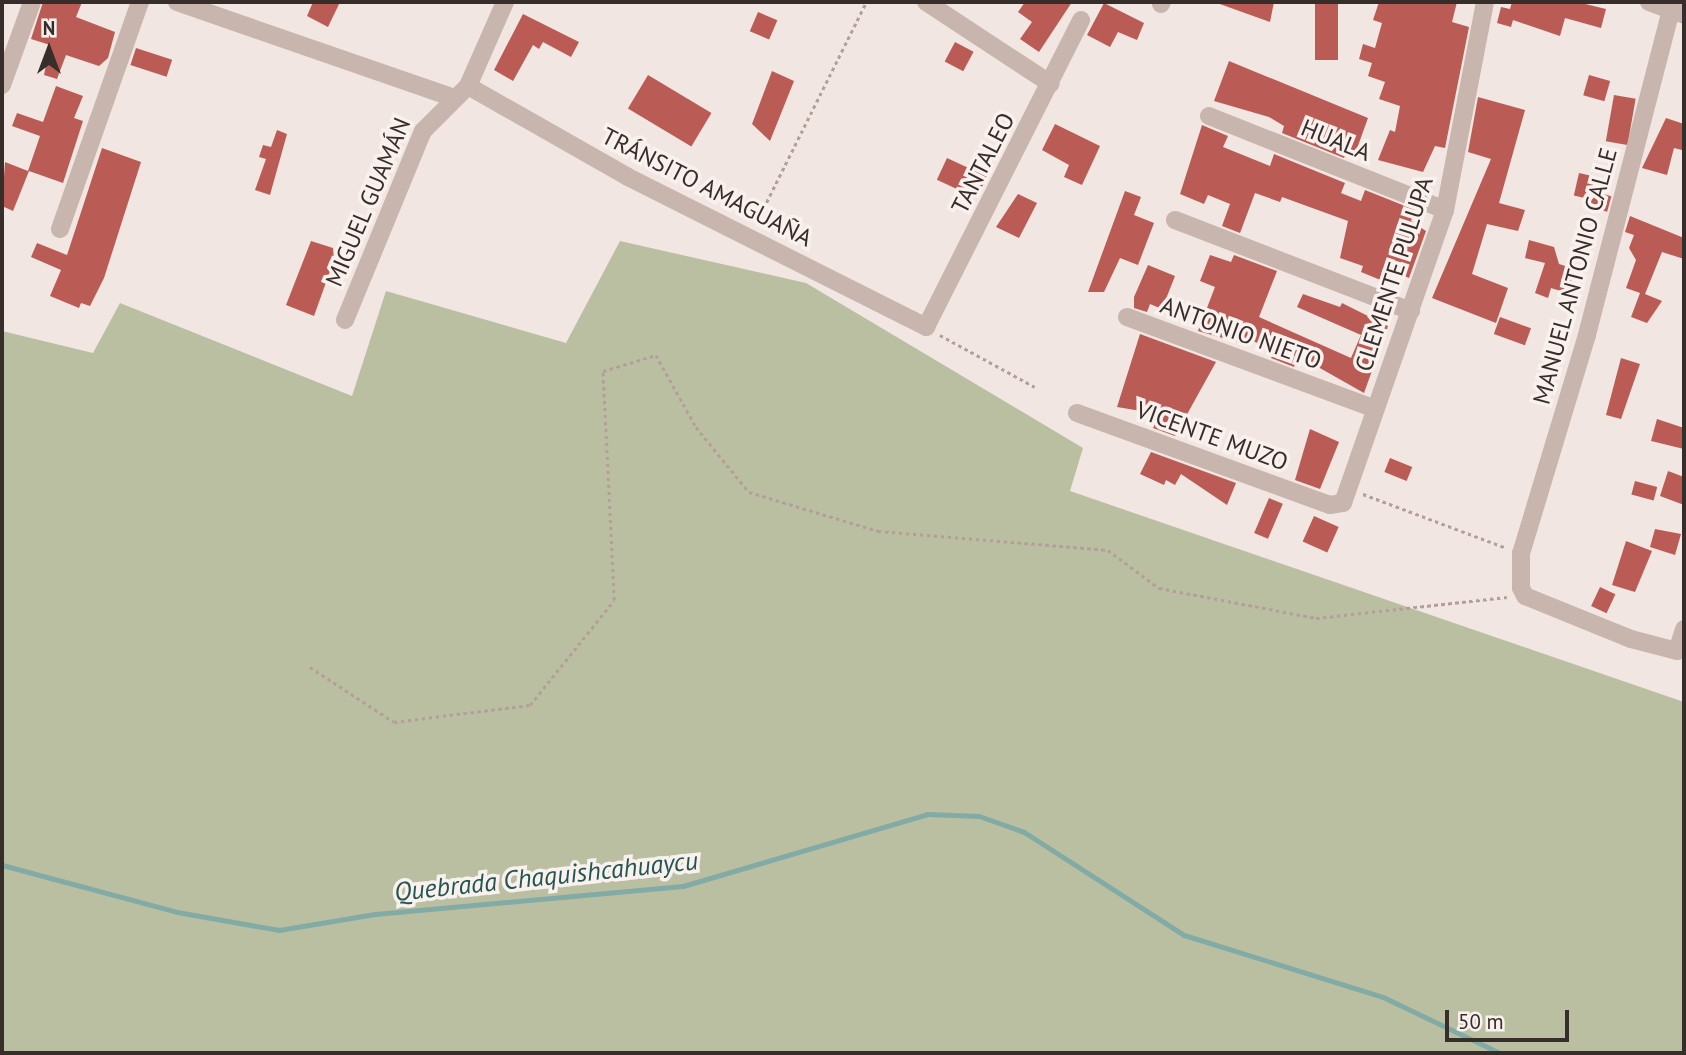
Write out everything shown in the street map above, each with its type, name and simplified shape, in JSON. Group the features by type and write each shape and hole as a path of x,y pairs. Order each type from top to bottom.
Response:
{"street":[{"path":"2,85 32,2"},
{"path":"60,229 140,2"},
{"name":"TRÁNSITO AMAGUAÑA","path":"177,2 461,92 628,177 750,235 926,327"},
{"name":"MIGUEL GUAMÁN","path":"345,320 423,131 461,92 505,2"},
{"path":"926,2 1051,84"},
{"name":"CLEMENTE PULUPA","path":"1350,489 1445,210 1485,2"},
{"path":"1649,2 1678,12"},
{"name":"MANUEL ANTONIO CALLE","path":"1521,553 1587,335 1678,12"},
{"name":"TANTALEO","path":"926,327 1081,20"},
{"name":"HUALA","path":"1209,116 1445,210"},
{"path":"1175,220 1410,311"},
{"name":"ANTONIO NIETO","path":"1127,317 1376,409"},
{"name":"VICENTE MUZO","path":"1077,413 1330,505 1343,503 1350,489"},
{"path":"1521,553 1525,596 1677,651 1684,629"}],"path":[{"path":"750,235 866,2"},
{"path":"926,327 1035,387"},
{"path":"310,667 394,722 530,705 614,600 603,371 656,355 696,427 749,492 878,531 1108,550 1159,588 1316,618 1525,596"},
{"path":"1350,489 1521,553"}],"green space":[{"path":"620,241 806,283 1083,448 1070,491 1684,702 1684,1053 2,1053 2,331 93,353 120,303 352,396 386,291 566,343"}],"building":[{"path":"43,2 82,2 76,17 115,32 108,58 99,66 66,55 57,79 44,75 50,45 31,39"},
{"path":"313,2 340,2 328,27 307,16"},
{"path":"1025,2 1072,2 1039,52 1020,39 1032,22 1018,12"},
{"path":"1217,2 1274,2 1270,22 1217,3"},
{"path":"1315,2 1338,2 1338,60 1315,60"},
{"path":"1379,2 1457,2 1452,22 1469,27 1445,148 1435,146 1423,172 1378,160 1390,130 1395,132 1400,106 1379,99 1385,82 1368,76 1372,63 1359,59 1363,44 1375,48 1382,23 1373,20"},
{"path":"1512,2 1577,2 1606,9 1601,28 1565,18 1560,36 1513,20 1511,27 1497,23 1501,7 1510,9"},
{"path":"1104,3 1144,23 1137,40 1118,32 1110,47 1087,35"},
{"path":"758,12 777,20 769,40 750,31"},
{"path":"523,14 579,42 571,57 543,42 539,49 533,45 513,81 494,70"},
{"path":"955,42 974,52 963,71 945,61"},
{"path":"136,48 172,60 167,77 130,65"},
{"path":"1229,61 1368,118 1355,154 1347,151 1344,158 1282,133 1284,126 1269,117 1214,101"},
{"path":"772,71 794,81 770,141 752,124"},
{"path":"648,75 711,113 691,147 628,108"},
{"path":"1589,75 1610,81 1604,101 1583,95"},
{"path":"56,86 83,96 74,118 83,121 63,183 29,171 13,211 2,206 5,162 28,171 40,136 12,126 17,113 43,122"},
{"path":"1614,95 1636,99 1628,145 1606,141"},
{"path":"1478,97 1525,110 1499,203 1525,210 1518,231 1487,224 1472,274 1508,288 1496,323 1432,298 1491,159 1468,152"},
{"path":"1666,118 1684,124 1682,150 1674,148 1667,175 1642,168"},
{"path":"1055,124 1100,146 1082,185 1064,177 1069,165 1042,150"},
{"path":"1202,125 1228,136 1223,147 1270,166 1274,154 1345,183 1341,193 1361,201 1365,190 1415,210 1411,221 1426,231 1409,278 1388,269 1383,281 1361,272 1363,266 1340,258 1348,221 1282,197 1280,202 1255,193 1240,233 1222,226 1230,204 1208,195 1204,204 1180,194"},
{"path":"277,130 287,134 270,195 255,190 266,159 259,157 263,145 271,147"},
{"path":"102,148 141,162 104,278 90,306 81,303 79,308 50,296 61,270 31,257 37,243 67,255"},
{"path":"947,158 987,177 977,198 937,180"},
{"path":"1579,173 1596,177 1590,199 1574,195"},
{"path":"1125,191 1141,197 1134,215 1154,223 1138,265 1120,258 1104,292 1088,292"},
{"path":"1592,191 1611,196 1607,212 1588,206"},
{"path":"1018,194 1037,203 1019,238 996,227"},
{"path":"1630,216 1684,238 1684,259 1662,252 1645,294 1662,301 1647,323 1631,317 1640,293 1626,288 1636,260 1629,248 1634,235 1625,232"},
{"path":"1529,240 1554,247 1559,264 1575,269 1567,293 1551,288 1548,298 1535,293 1545,263 1525,258"},
{"path":"311,241 333,248 334,260 314,316 286,305"},
{"path":"1210,255 1231,262 1234,255 1277,271 1259,317 1351,358 1361,335 1297,307 1303,294 1340,307 1342,303 1388,326 1364,393 1311,363 1297,359 1294,367 1271,358 1275,350 1250,340 1247,345 1198,331 1215,287 1200,281"},
{"path":"1148,265 1175,276 1162,309 1150,304 1147,312 1134,308 1134,297"},
{"path":"1500,317 1531,328 1525,345 1494,334"},
{"path":"1140,334 1216,362 1175,436 1153,428 1159,414 1117,407"},
{"path":"1621,358 1640,364 1621,419 1606,415"},
{"path":"1657,419 1684,428 1684,449 1651,441"},
{"path":"1310,429 1339,442 1320,489 1295,480"},
{"path":"1151,452 1236,483 1227,505 1181,474 1175,485 1166,480 1164,485 1140,474"},
{"path":"1390,458 1412,467 1407,481 1384,472"},
{"path":"1668,471 1684,477 1684,505 1660,496"},
{"path":"1635,481 1657,487 1654,500 1631,495"},
{"path":"1269,498 1283,504 1268,539 1254,533"},
{"path":"1314,516 1339,527 1327,553 1303,542"},
{"path":"1655,529 1681,534 1675,555 1650,547"},
{"path":"1626,541 1652,551 1635,592 1612,585"},
{"path":"1600,587 1615,594 1607,613 1591,606"}],"waterway":[{"name":"Quebrada Chaquishcahuaycu","path":"2,865 177,912 279,930 375,914 683,886 927,814 979,816 1024,832 1184,935 1383,997 1500,1053"}]}
